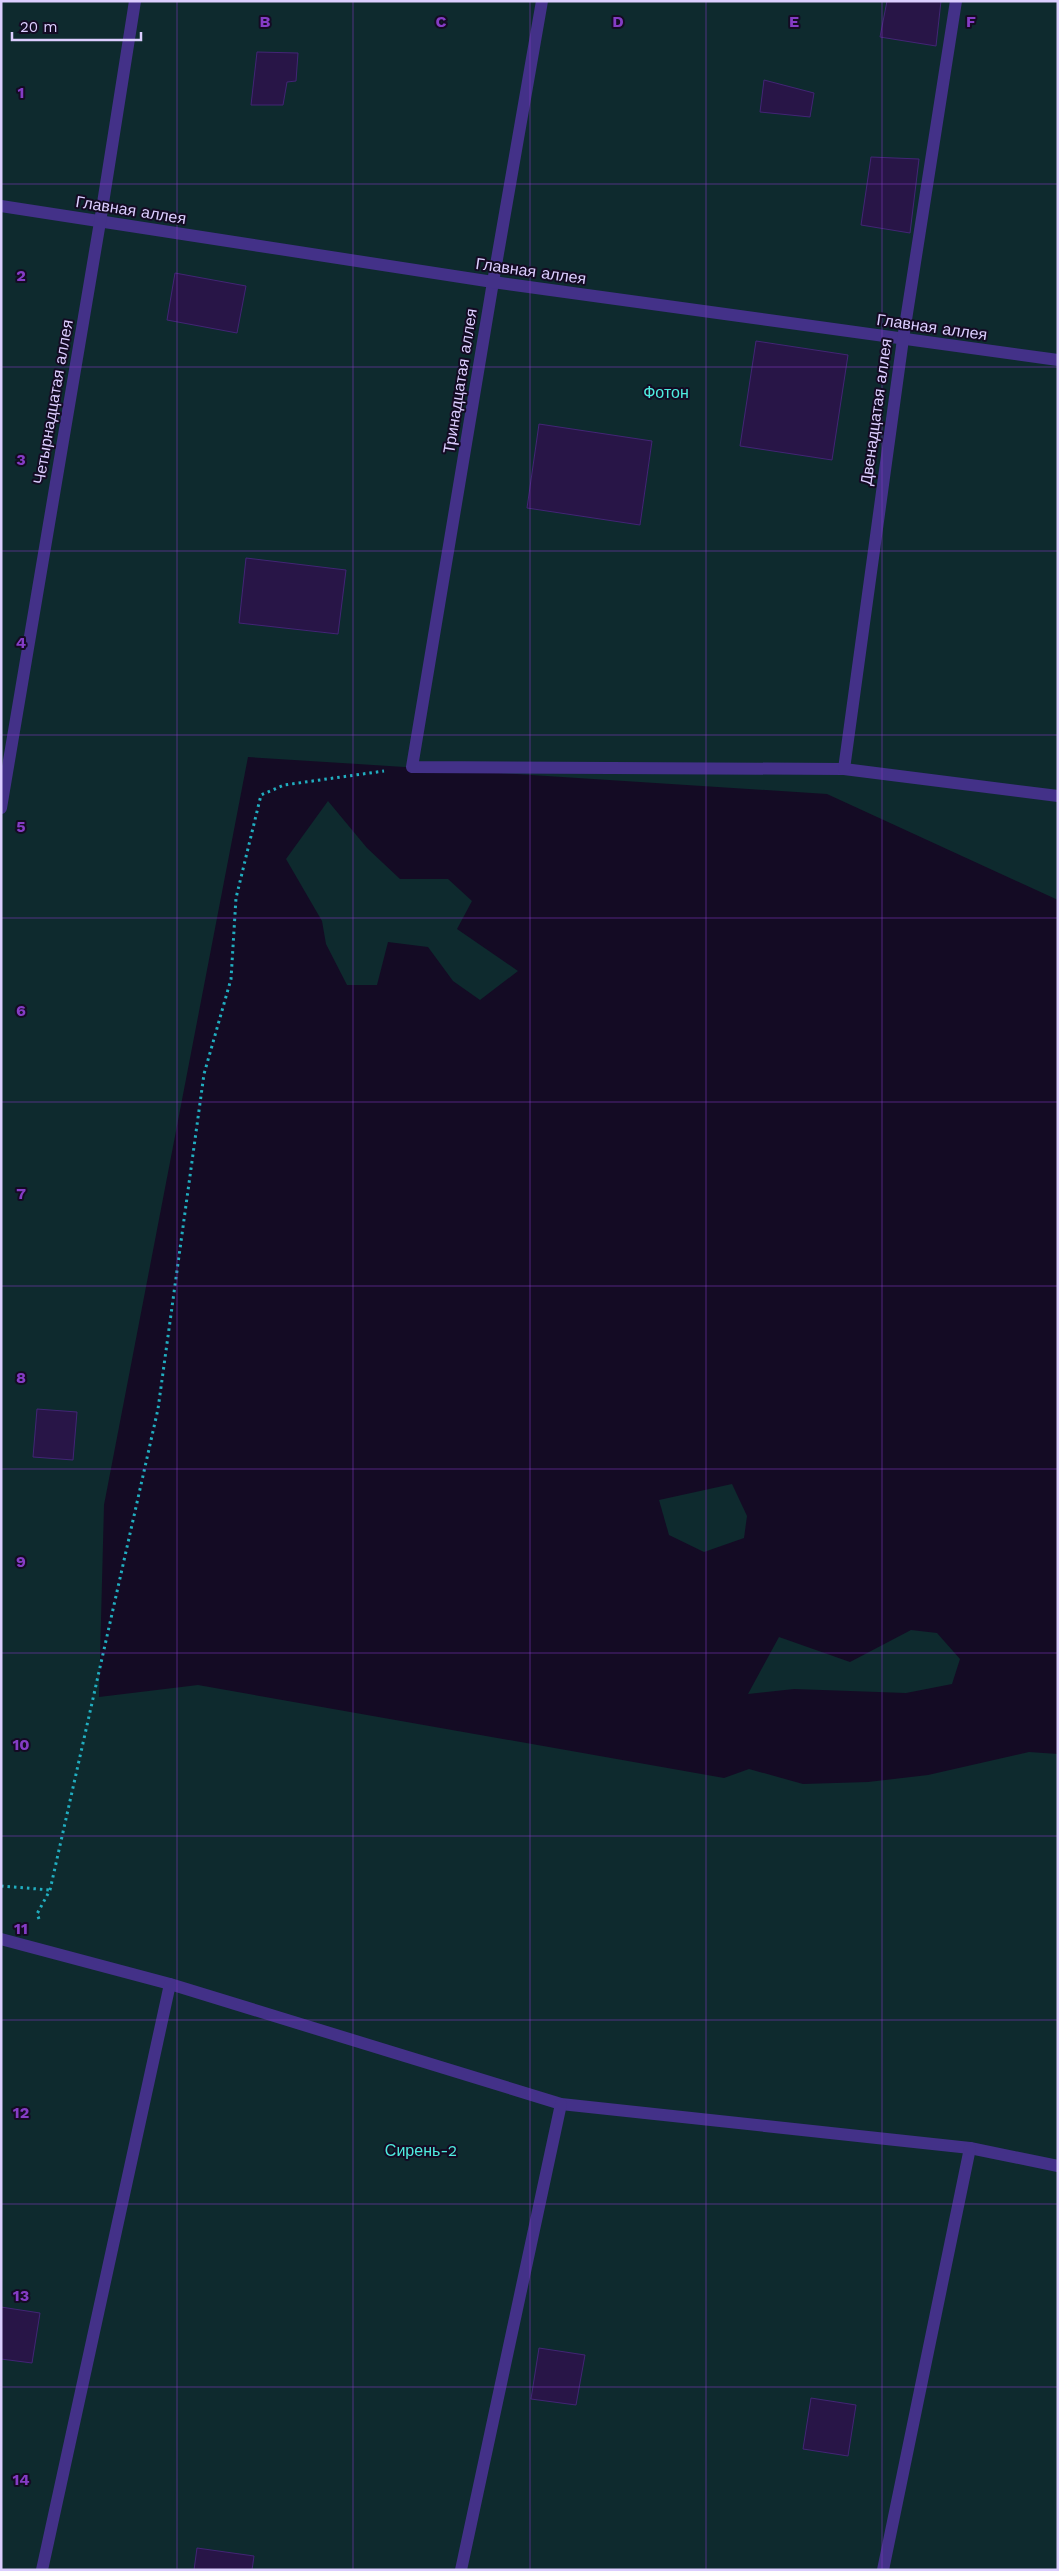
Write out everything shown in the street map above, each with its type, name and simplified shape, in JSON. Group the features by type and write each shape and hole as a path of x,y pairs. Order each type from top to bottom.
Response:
{"street":[{"name":"Четырнадцатая аллея","path":"1,808 100,222 134,1"},
{"name":"Тринадцатая аллея","path":"412,767 492,282 542,1"},
{"name":"Двенадцатая аллея","path":"844,769 903,339 956,1"},
{"name":"Главная аллея","path":"1,206 492,282 1058,360"},
{"path":"412,767 844,769 1058,796"},
{"path":"1,1939 170,1984 561,2104 970,2148 1058,2166"},
{"path":"42,2570 170,1984"},
{"path":"461,2570 561,2104"},
{"path":"883,2570 970,2148"}],"path":[{"path":"51,1952 37,1914 50,1890 158,1409 204,1074 230,979 236,898 261,795 284,785 412,767"},
{"path":"1,1886 50,1890"}],"green space":[{"path":"1,1 1058,1 1058,900 827,794 248,757 104,1505 99,1697 198,1685 724,1778 749,1769 803,1784 868,1782 928,1775 1029,1752 1058,1754 1058,2570 1,2570"},
{"path":"328,801 367,848 400,879 448,879 472,901 457,929 518,971 480,1000 453,981 428,947 388,942 377,985 347,985 326,944 322,921 286,859"},
{"path":"732,1484 747,1516 744,1538 704,1552 669,1535 659,1500"},
{"path":"911,1630 937,1633 960,1659 952,1684 906,1693 794,1689 748,1694 779,1637 850,1662"}],"building":[{"path":"887,1 941,1 936,46 880,37"},
{"path":"257,52 298,53 296,81 287,82 283,105 251,105"},
{"path":"764,80 814,93 810,117 760,112"},
{"path":"871,157 919,159 910,233 861,225"},
{"path":"175,273 246,286 237,333 167,320"},
{"path":"756,341 848,355 832,460 740,446"},
{"path":"539,424 652,441 640,525 527,508"},
{"path":"246,558 346,570 338,634 239,623"},
{"path":"37,1409 77,1412 73,1460 33,1457"},
{"path":"1,2307 40,2313 32,2363 1,2359"},
{"path":"539,2348 585,2355 576,2405 531,2399"},
{"path":"811,2398 856,2405 848,2456 803,2449"},
{"path":"197,2548 254,2556 252,2570 194,2570"}],"park label":[{"name":"Фотон","path":"666,392"},
{"name":"Сирень-2","path":"421,2150"}]}
